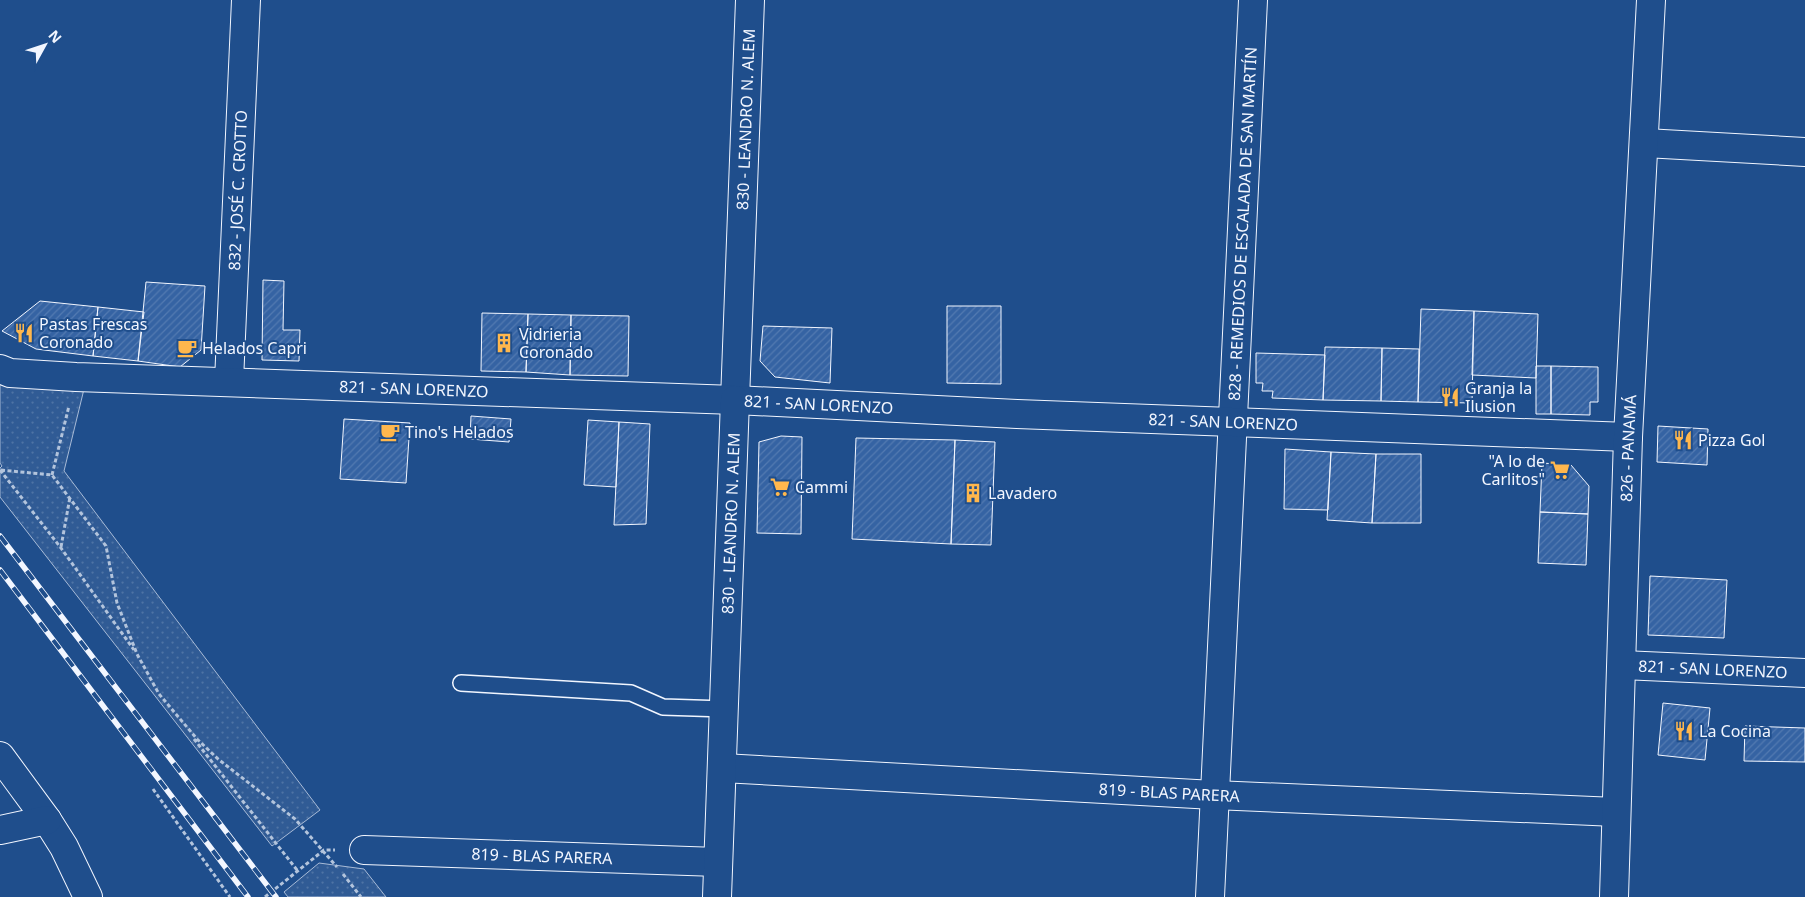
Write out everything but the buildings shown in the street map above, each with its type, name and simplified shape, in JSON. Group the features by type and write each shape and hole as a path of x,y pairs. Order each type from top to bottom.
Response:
{"street":[{"name":"832 - JOSÉ C. CROTTO","path":"229,381 246,0"},
{"name":"830 - LEANDRO N. ALEM","path":"717,897 750,0"},
{"name":"828 - REMEDIOS DE ESCALADA DE SAN MARTÍN","path":"1210,897 1253,0"},
{"name":"826 - PANAMÁ","path":"1614,897 1628,437 1645,143 1651,0"},
{"path":"1645,143 1805,152"},
{"name":"821 - SAN LORENZO","path":"5,371 76,377 735,400 1232,423 1628,437"},
{"name":"821 - SAN LORENZO","path":"1622,665 1805,673"},
{"path":"0,756 47,820 64,847 88,897"},
{"name":"819 - BLAS PARERA","path":"722,768 1214,795 1616,812"},
{"path":"0,830 47,820"},
{"name":"819 - BLAS PARERA","path":"364,850 718,862"}],"lane":[{"path":"461,683 631,693 663,707 725,709"}],"path":[{"path":"52,475 76,377"},
{"path":"0,470 52,475 70,497 106,546 117,603 137,654"},
{"path":"0,470 61,548 137,654 155,687 177,717 298,870"},
{"path":"61,548 70,497"},
{"path":"177,717 218,759 295,818 324,850"},
{"path":"153,789 230,897"},
{"path":"264,897 324,850 364,850"}],"shaded area":[{"path":"0,384 85,385 64,471 320,810 272,846 0,497 0,468 2,466 0,463"},
{"path":"319,863 364,869 386,897 288,897 284,892"}],"railway":[{"path":"0,536 276,897"},
{"path":"0,570 248,897"}],"place":[{"name":"Pastas Frescas Coronado","path":"24,333"},
{"name":"Vidrieria Coronado","path":"504,343"},
{"name":"Helados Capri","path":"187,348"},
{"name":"Granja la Ilusion","path":"1450,397"},
{"name":"Tino's Helados","path":"390,432"},
{"name":"Pizza Gol","path":"1683,440"},
{"name":"\"A lo de Carlitos\"","path":"1560,470"},
{"name":"Cammi","path":"780,487"},
{"name":"Lavadero","path":"973,493"},
{"name":"La Cocina","path":"1684,731"}]}
